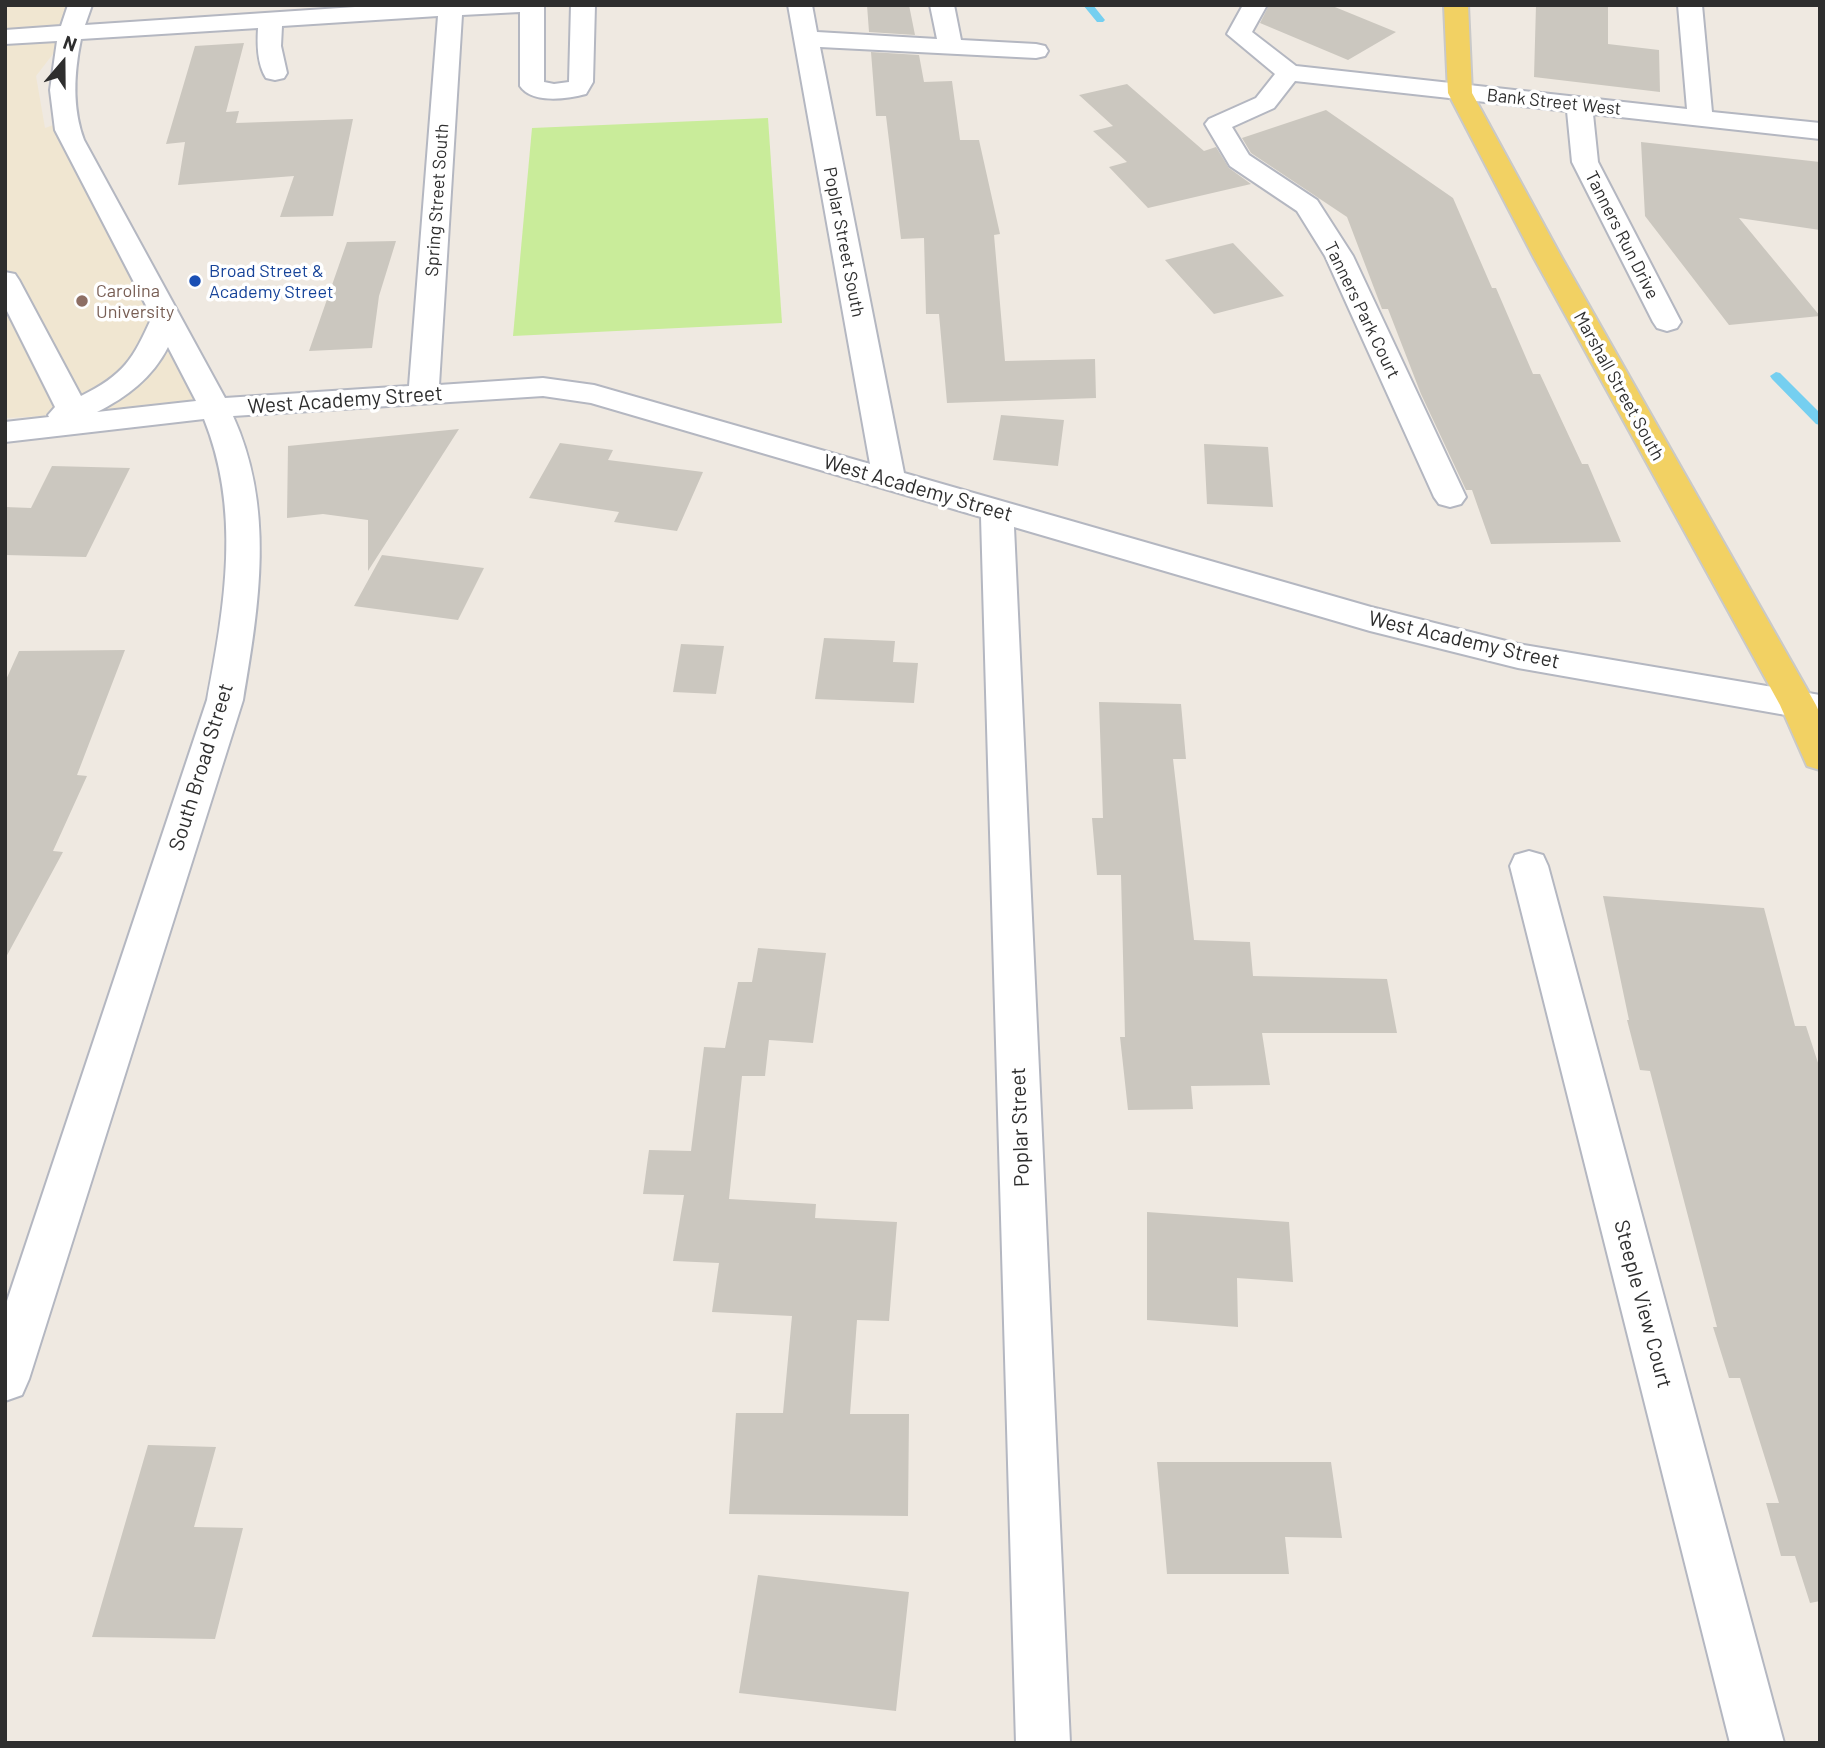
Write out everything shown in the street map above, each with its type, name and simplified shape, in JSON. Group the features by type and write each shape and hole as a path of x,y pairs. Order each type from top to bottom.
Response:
{"main road":[{"name":"Marshall Street South","path":"1457,5 1460,93 1555,271 1809,706 1820,757"}],"street":[{"name":"South Broad Street","path":"5,1379 225,700 241,610 245,562 239,484 216,408 102,194 76,151 65,121 62,74 70,32 80,5"},
{"path":"5,37 451,6 531,5 532,86 553,92 577,89 581,82 583,5"},
{"name":"Poplar Street South","path":"800,5 889,479"},
{"path":"942,5 950,45"},
{"path":"1255,5 1239,34 1289,73"},
{"path":"1690,5 1700,118"},
{"name":"Spring Street South","path":"423,396 451,6"},
{"path":"271,19 269,46 275,73"},
{"path":"806,39 1036,51"},
{"name":"Bank Street West","path":"1289,73 1820,131"},
{"name":"Tanners Park Court","path":"1289,73 1265,103 1218,124 1239,160 1307,206 1339,256 1450,497"},
{"name":"Tanners Run Drive","path":"1579,104 1585,162 1667,322"},
{"path":"5,280 75,418 132,376 148,357 166,317"},
{"name":"West Academy Street","path":"12,431 75,418 543,387 594,394 1370,619 1518,656 1809,706"},
{"name":"Poplar Street","path":"997,511 1043,1743"},
{"name":"Steeple View Court","path":"1529,866 1757,1743"}],"shaded area":[{"name":"Carolina University","path":"5,5 80,5 70,32 36,76 45,128 65,121 216,408 5,418"}],"green space":[{"path":"768,118 782,323 513,336 532,128"}],"building":[{"path":"867,5 909,5 915,35 869,32"},
{"path":"1269,5 1330,5 1396,32 1348,60 1260,23"},
{"path":"1536,5 1608,5 1608,44 1659,50 1660,92 1534,77"},
{"path":"244,43 226,112 239,111 236,123 353,119 333,216 280,217 294,176 178,185 185,142 166,144 195,46"},
{"path":"871,52 919,55 924,82 952,81 960,140 979,140 1000,234 994,235 1005,361 1095,359 1096,398 947,403 939,314 926,314 924,238 901,239 886,116 876,116"},
{"path":"1127,84 1204,151 1216,147 1229,168 1251,184 1148,208 1109,167 1127,162 1093,131 1113,126 1079,95"},
{"path":"1326,110 1453,198 1533,374 1540,374 1582,464 1588,464 1621,542 1491,544 1472,490 1466,490 1421,394 1388,309 1382,309 1347,217 1251,153 1242,138"},
{"path":"1641,142 1820,162 1820,230 1739,218 1820,316 1729,325 1645,216"},
{"path":"396,241 379,296 372,348 309,351 347,242"},
{"path":"1233,243 1284,296 1214,314 1165,260"},
{"path":"1001,415 1064,420 1058,466 993,460"},
{"path":"459,429 368,571 368,520 323,514 287,518 288,446"},
{"path":"560,443 613,450 608,460 703,472 677,531 614,522 619,512 529,498"},
{"path":"1204,444 1268,447 1273,507 1207,504"},
{"path":"52,466 130,468 86,557 5,555 5,507 31,508"},
{"path":"382,555 484,568 458,620 354,606"},
{"path":"824,638 895,641 893,662 918,663 914,703 815,699"},
{"path":"681,644 724,646 716,694 673,692"},
{"path":"125,650 77,775 87,776 53,851 63,852 5,959 5,682 19,651"},
{"path":"1099,702 1181,704 1186,759 1173,759 1194,940 1250,942 1253,976 1387,979 1397,1033 1262,1033 1270,1085 1191,1086 1193,1109 1128,1110 1120,1037 1125,1037 1121,875 1097,875 1092,818 1103,818"},
{"path":"1603,896 1764,908 1795,1026 1806,1026 1820,1069 1820,1601 1810,1603 1795,1556 1781,1556 1766,1503 1779,1503 1740,1378 1729,1378 1713,1327 1717,1327 1650,1071 1640,1070 1627,1020"},
{"path":"758,948 826,953 813,1043 769,1040 765,1076 742,1076 729,1199 816,1204 815,1218 897,1222 889,1321 857,1320 850,1414 909,1414 908,1516 729,1514 736,1413 783,1413 792,1316 712,1312 719,1263 673,1261 684,1195 643,1194 649,1150 691,1151 704,1047 725,1048 738,982 752,982"},
{"path":"1147,1212 1289,1222 1293,1282 1237,1278 1238,1327 1147,1320"},
{"path":"148,1445 216,1447 194,1527 243,1528 215,1639 92,1637"},
{"path":"1157,1462 1331,1462 1342,1538 1285,1537 1289,1574 1167,1574"},
{"path":"758,1575 909,1592 896,1711 739,1693"}],"waterway":[{"path":"1088,5 1100,20"},
{"path":"1776,376 1820,421"}],"place":[{"name":"Broad Street & Academy Street","path":"195,281"},
{"name":"Carolina University","path":"82,301"}]}
